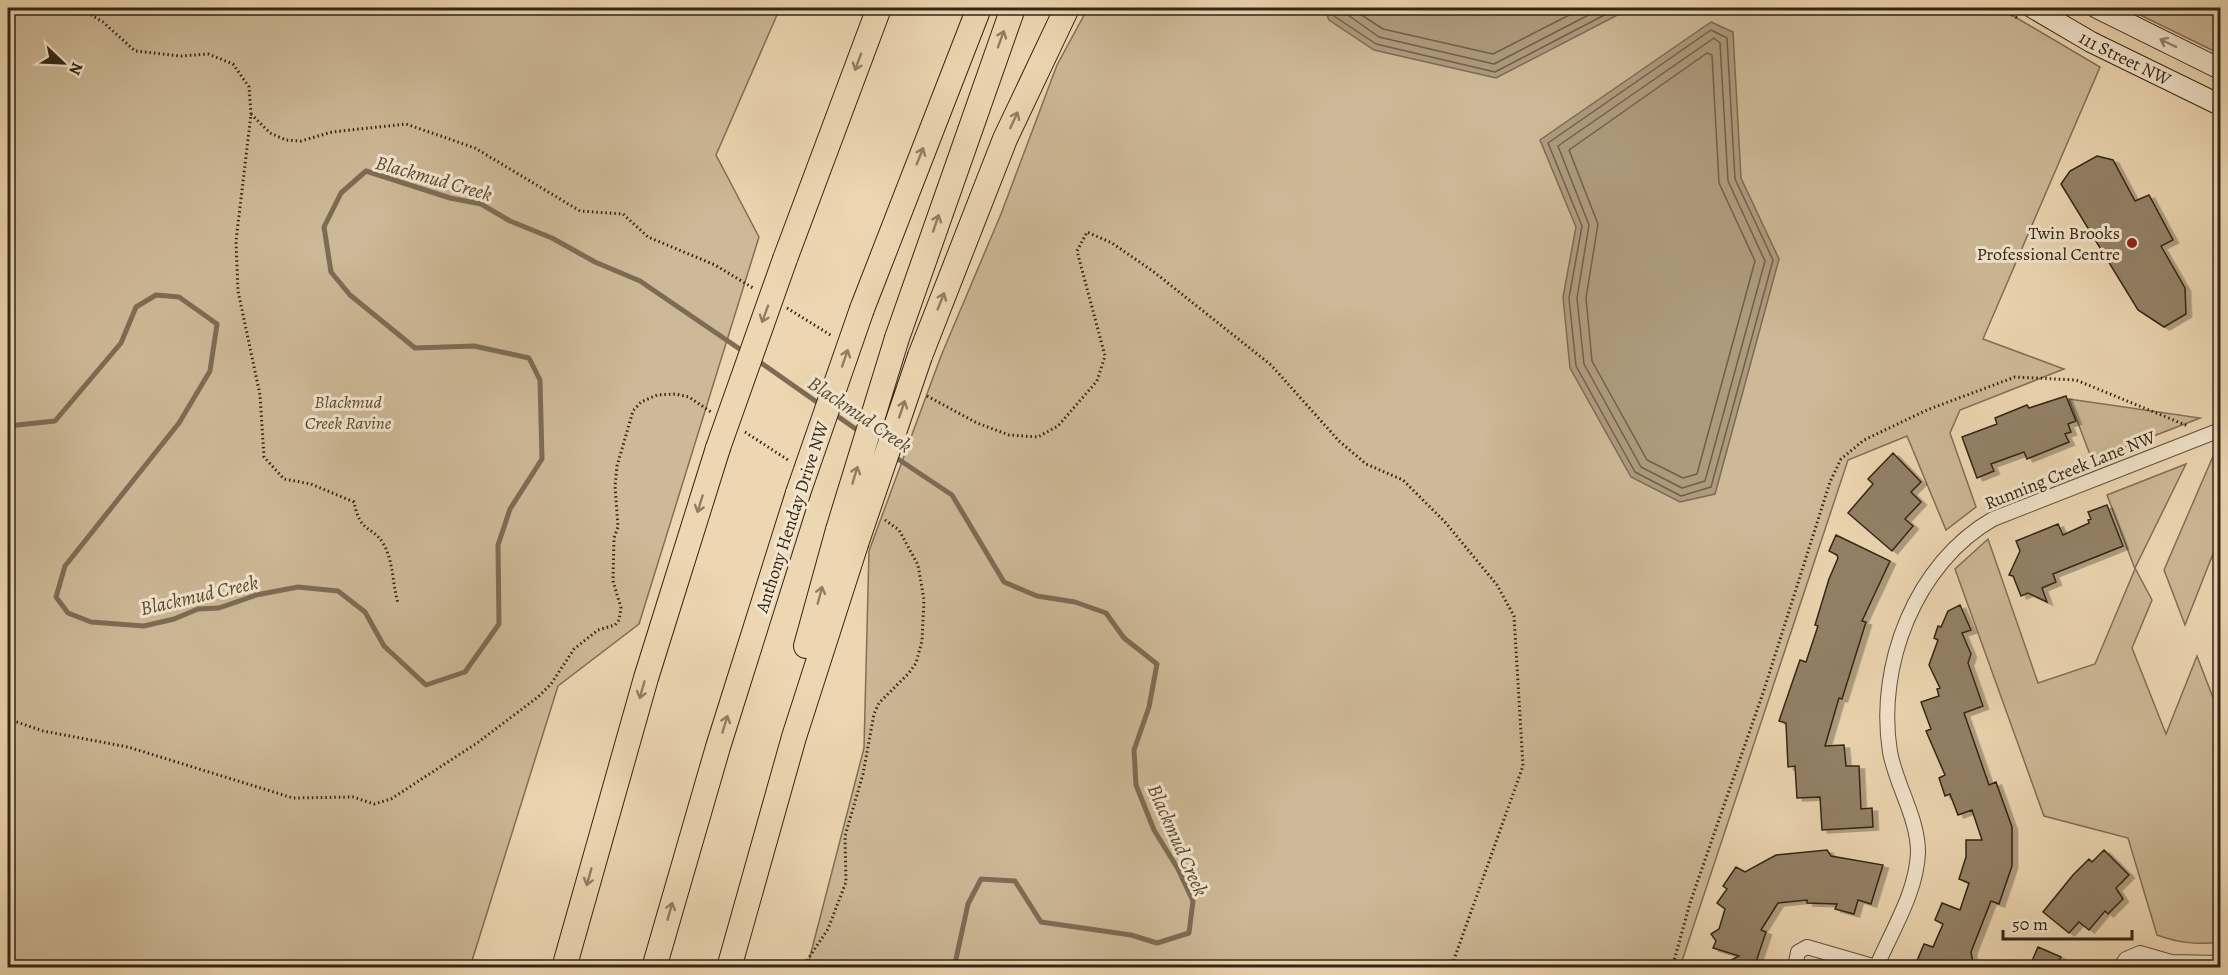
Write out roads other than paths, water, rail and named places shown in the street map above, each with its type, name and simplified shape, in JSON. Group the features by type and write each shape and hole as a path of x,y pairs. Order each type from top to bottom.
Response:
{"highway":[{"path":"564,968 646,678 718,448 785,259 879,8"},
{"name":"Anthony Henday Drive NW","path":"654,968 718,747 798,493 862,309 979,8"},
{"path":"729,968 794,737 897,338 1013,8"},
{"path":"847,537 1005,139 1067,8"}],"main road":[{"name":"111 Street NW","path":"2033,8 2091,42 2220,105"},
{"name":"111 Street NW","path":"2097,8 2220,69"}],"street":[{"name":"Running Creek Lane NW","path":"1795,968 1798,952 1807,946 1876,967 1909,893 1917,862 1916,839 1894,771 1888,728 1893,666 1912,608 1923,588 1953,548 1967,535 1993,519 2220,430"},
{"path":"2120,968 2126,959 2140,953 2171,962 2220,963"}],"water":[{"path":"1324,8 1631,8 1496,78 1374,50 1329,20"},
{"path":"1711,22 1733,32 1741,178 1779,259 1715,494 1680,502 1631,477 1570,368 1563,297 1576,227 1540,140"}],"waterway":[{"name":"Blackmud Creek","path":"8,426 55,421 121,343 136,307 156,295 179,297 217,324 210,371 179,423 65,566 56,597 68,613 91,622 144,626 174,619 198,609 219,608 256,595 298,587 338,591 365,612 384,646 426,685 465,672 499,624 498,545 510,509 542,459 540,380 529,358 474,346 415,348 350,295 331,272 324,227 341,193 366,171 450,198 481,204 510,221 552,238 595,262 640,281 744,352"},
{"name":"Blackmud Creek","path":"757,360 821,405"},
{"name":"Blackmud Creek","path":"833,413 860,432"},
{"name":"Blackmud Creek","path":"892,455 952,495 1004,582 1037,596 1075,602 1106,613 1124,638 1157,664 1149,707 1134,750 1136,785 1154,830 1178,869 1193,901 1189,933 1157,943 1131,935 1041,922 1015,881 981,879 968,904 954,968"}],"place":[{"name":"Twin Brooks Professional Centre","path":"2132,243"}],"park label":[{"name":"Blackmud Creek Ravine","path":"348,412"}]}
